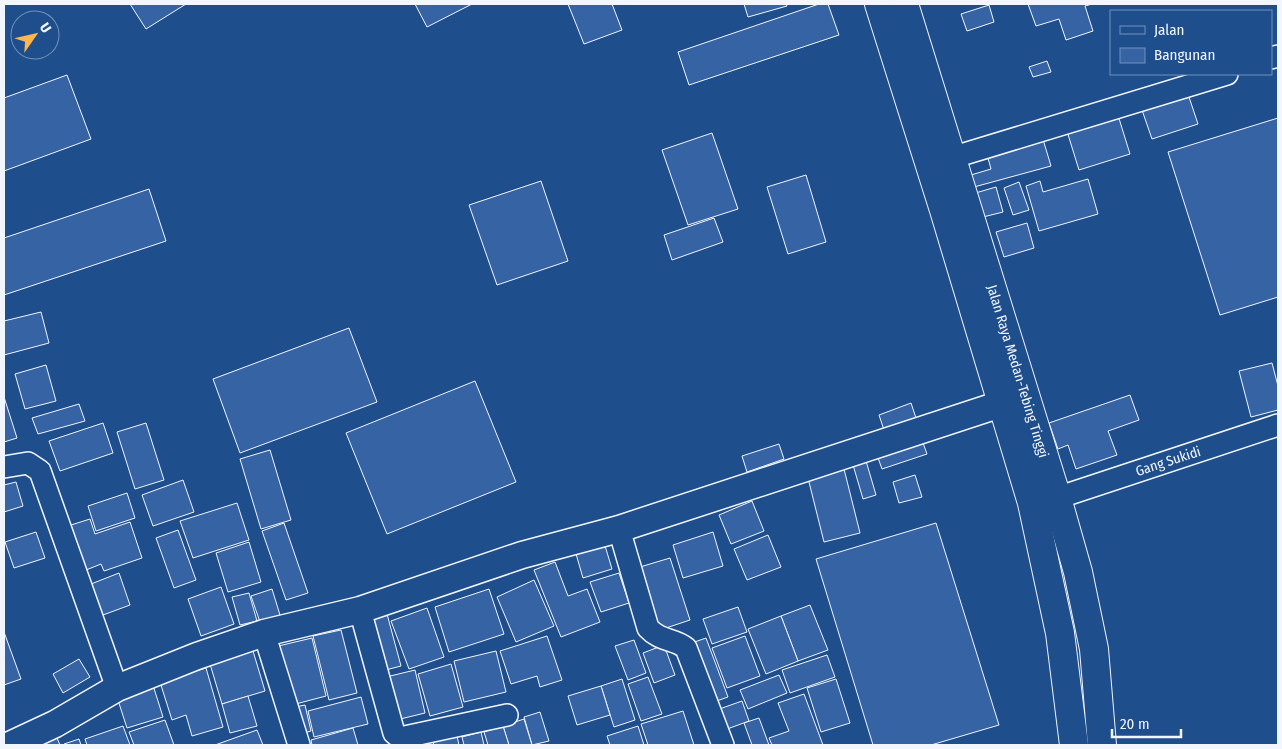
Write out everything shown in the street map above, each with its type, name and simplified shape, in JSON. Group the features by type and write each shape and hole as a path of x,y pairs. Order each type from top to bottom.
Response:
{"highway":[{"name":"Jalan Raya Medan-Tebing Tinggi","path":"879,4 944,210 1032,503 1058,624 1074,745"},
{"name":"Jalan Raya Medan-Tebing Tinggi","path":"904,4 1058,498 1078,572 1094,649 1102,745"}],"street":[{"path":"951,158 1224,75"},
{"path":"10,745 55,724 117,688 197,656 264,633 360,610 522,555 620,529 1001,404"},
{"name":"Gang Sukidi","path":"1058,498 1278,425"},
{"path":"4,467 28,463 40,471 117,688"},
{"path":"620,529 648,628 656,636 681,644 686,648 722,745"},
{"path":"360,610 394,733 400,738 507,715"},
{"path":"264,633 299,745"}],"building":[{"path":"130,4 186,4 146,29"},
{"path":"415,4 472,4 427,27"},
{"path":"568,4 612,4 622,30 584,44"},
{"path":"744,4 786,4 787,6 748,17"},
{"path":"819,4 828,4 839,35 689,85 678,52"},
{"path":"1028,4 1092,4 1085,6 1093,31 1066,40 1059,19 1036,26"},
{"path":"989,5 994,22 967,31 961,14"},
{"path":"1047,61 1051,72 1033,77 1029,67"},
{"path":"67,75 91,139 4,171 4,98"},
{"path":"1188,94 1198,124 1152,139 1142,110"},
{"path":"1117,112 1130,154 1079,170 1066,128"},
{"path":"1278,118 1278,297 1220,315 1168,152"},
{"path":"712,133 738,209 688,225 662,150"},
{"path":"1042,136 1051,166 974,187 971,175 991,169 986,151"},
{"path":"806,175 826,242 788,254 767,187"},
{"path":"1088,179 1098,214 1039,231 1026,186 1040,181 1043,192"},
{"path":"541,181 568,261 497,285 469,205"},
{"path":"1019,182 1029,210 1013,215 1004,188"},
{"path":"996,187 1003,212 979,218 972,194"},
{"path":"149,189 166,241 4,295 4,238"},
{"path":"714,218 723,242 672,260 664,235"},
{"path":"1027,223 1034,248 1004,257 996,232"},
{"path":"41,312 49,343 4,355 4,321"},
{"path":"349,328 377,402 240,453 213,379"},
{"path":"1272,363 1278,386 1278,410 1251,417 1239,371"},
{"path":"46,365 56,401 25,409 15,374"},
{"path":"475,381 516,482 387,534 346,433"},
{"path":"1130,395 1139,420 1108,431 1117,455 1076,469 1068,445 1058,449 1049,423"},
{"path":"4,397 17,438 4,442"},
{"path":"911,403 916,418 884,430 879,415"},
{"path":"79,404 85,421 38,434 32,418"},
{"path":"103,423 113,453 60,471 49,441"},
{"path":"146,423 164,480 135,489 117,432"},
{"path":"922,440 927,454 882,469 877,455"},
{"path":"779,444 784,459 747,472 742,456"},
{"path":"270,450 291,520 261,529 240,459"},
{"path":"864,454 876,495 863,499 851,458"},
{"path":"844,469 860,533 824,542 808,478"},
{"path":"915,475 922,497 899,503 893,482"},
{"path":"183,480 194,512 153,526 142,495"},
{"path":"16,482 23,506 4,512 4,485"},
{"path":"127,493 135,518 96,531 88,506"},
{"path":"752,501 764,531 731,544 719,515"},
{"path":"237,503 249,540 193,558 180,521"},
{"path":"90,519 95,534 130,522 142,558 104,571 101,564 86,570 71,525"},
{"path":"284,523 308,593 286,600 262,531"},
{"path":"936,523 999,725 931,745 873,745 816,559"},
{"path":"178,530 196,580 174,588 156,538"},
{"path":"36,532 45,558 14,568 5,542"},
{"path":"713,532 723,566 683,578 673,545"},
{"path":"768,535 781,567 747,580 734,549"},
{"path":"603,539 612,569 583,578 574,547"},
{"path":"249,542 261,582 228,592 216,553"},
{"path":"670,558 690,620 660,630 640,567"},
{"path":"555,562 568,596 587,589 600,622 561,637 534,570"},
{"path":"119,573 130,605 103,615 91,584"},
{"path":"619,573 629,603 601,612 590,582"},
{"path":"534,580 554,626 516,642 497,597"},
{"path":"221,587 234,624 201,636 188,599"},
{"path":"272,589 280,615 260,622 251,596"},
{"path":"489,589 504,634 449,652 435,607"},
{"path":"249,593 257,621 240,625 232,597"},
{"path":"810,605 828,650 798,661 781,616"},
{"path":"738,607 747,632 712,644 703,619"},
{"path":"427,608 444,657 409,669 391,621"},
{"path":"387,614 401,666 378,672 364,621"},
{"path":"781,616 798,661 766,674 748,629"},
{"path":"341,630 357,693 329,700 313,636"},
{"path":"4,632 21,679 4,685"},
{"path":"547,636 562,680 540,687 537,676 511,684 500,651"},
{"path":"745,636 760,676 727,688 712,648"},
{"path":"312,638 326,696 288,706 274,647"},
{"path":"706,638 728,697 708,704 686,645"},
{"path":"634,640 646,673 628,680 615,646"},
{"path":"664,645 675,675 654,683 643,653"},
{"path":"253,651 265,691 222,704 210,664"},
{"path":"496,651 506,692 464,702 454,661"},
{"path":"827,655 835,677 790,693 782,670"},
{"path":"79,659 90,677 63,693 53,674"},
{"path":"451,664 463,707 430,716 418,674"},
{"path":"206,668 223,727 192,736 186,715 172,720 160,682"},
{"path":"415,670 425,713 392,721 382,678"},
{"path":"779,675 787,693 748,709 740,690"},
{"path":"648,677 662,714 641,721 628,684"},
{"path":"622,679 635,720 614,727 601,686"},
{"path":"836,679 850,723 821,732 807,688"},
{"path":"152,682 163,717 127,728 116,694"},
{"path":"601,686 610,715 577,725 568,696"},
{"path":"804,694 823,745 772,745 769,738 789,731 778,703"},
{"path":"248,696 257,726 230,733 222,704"},
{"path":"361,697 368,724 314,737 308,711"},
{"path":"742,701 749,721 719,732 711,712"},
{"path":"305,705 311,731 297,735 290,708"},
{"path":"683,711 694,745 648,745 641,724"},
{"path":"540,712 549,741 532,745 524,717"},
{"path":"759,718 769,745 752,745 744,723"},
{"path":"524,719 532,745 509,745 503,726"},
{"path":"165,720 174,745 134,745 129,732"},
{"path":"123,726 130,745 87,745 85,739"},
{"path":"503,726 509,745 488,745 484,732"},
{"path":"638,726 644,745 610,745 607,736"},
{"path":"353,728 358,745 312,745 311,740"},
{"path":"257,730 263,745 215,745"},
{"path":"54,731 60,745 33,745"},
{"path":"481,732 484,745 464,745 462,737"},
{"path":"457,736 459,745 434,745 433,742"},
{"path":"79,739 81,745 64,744"}]}
